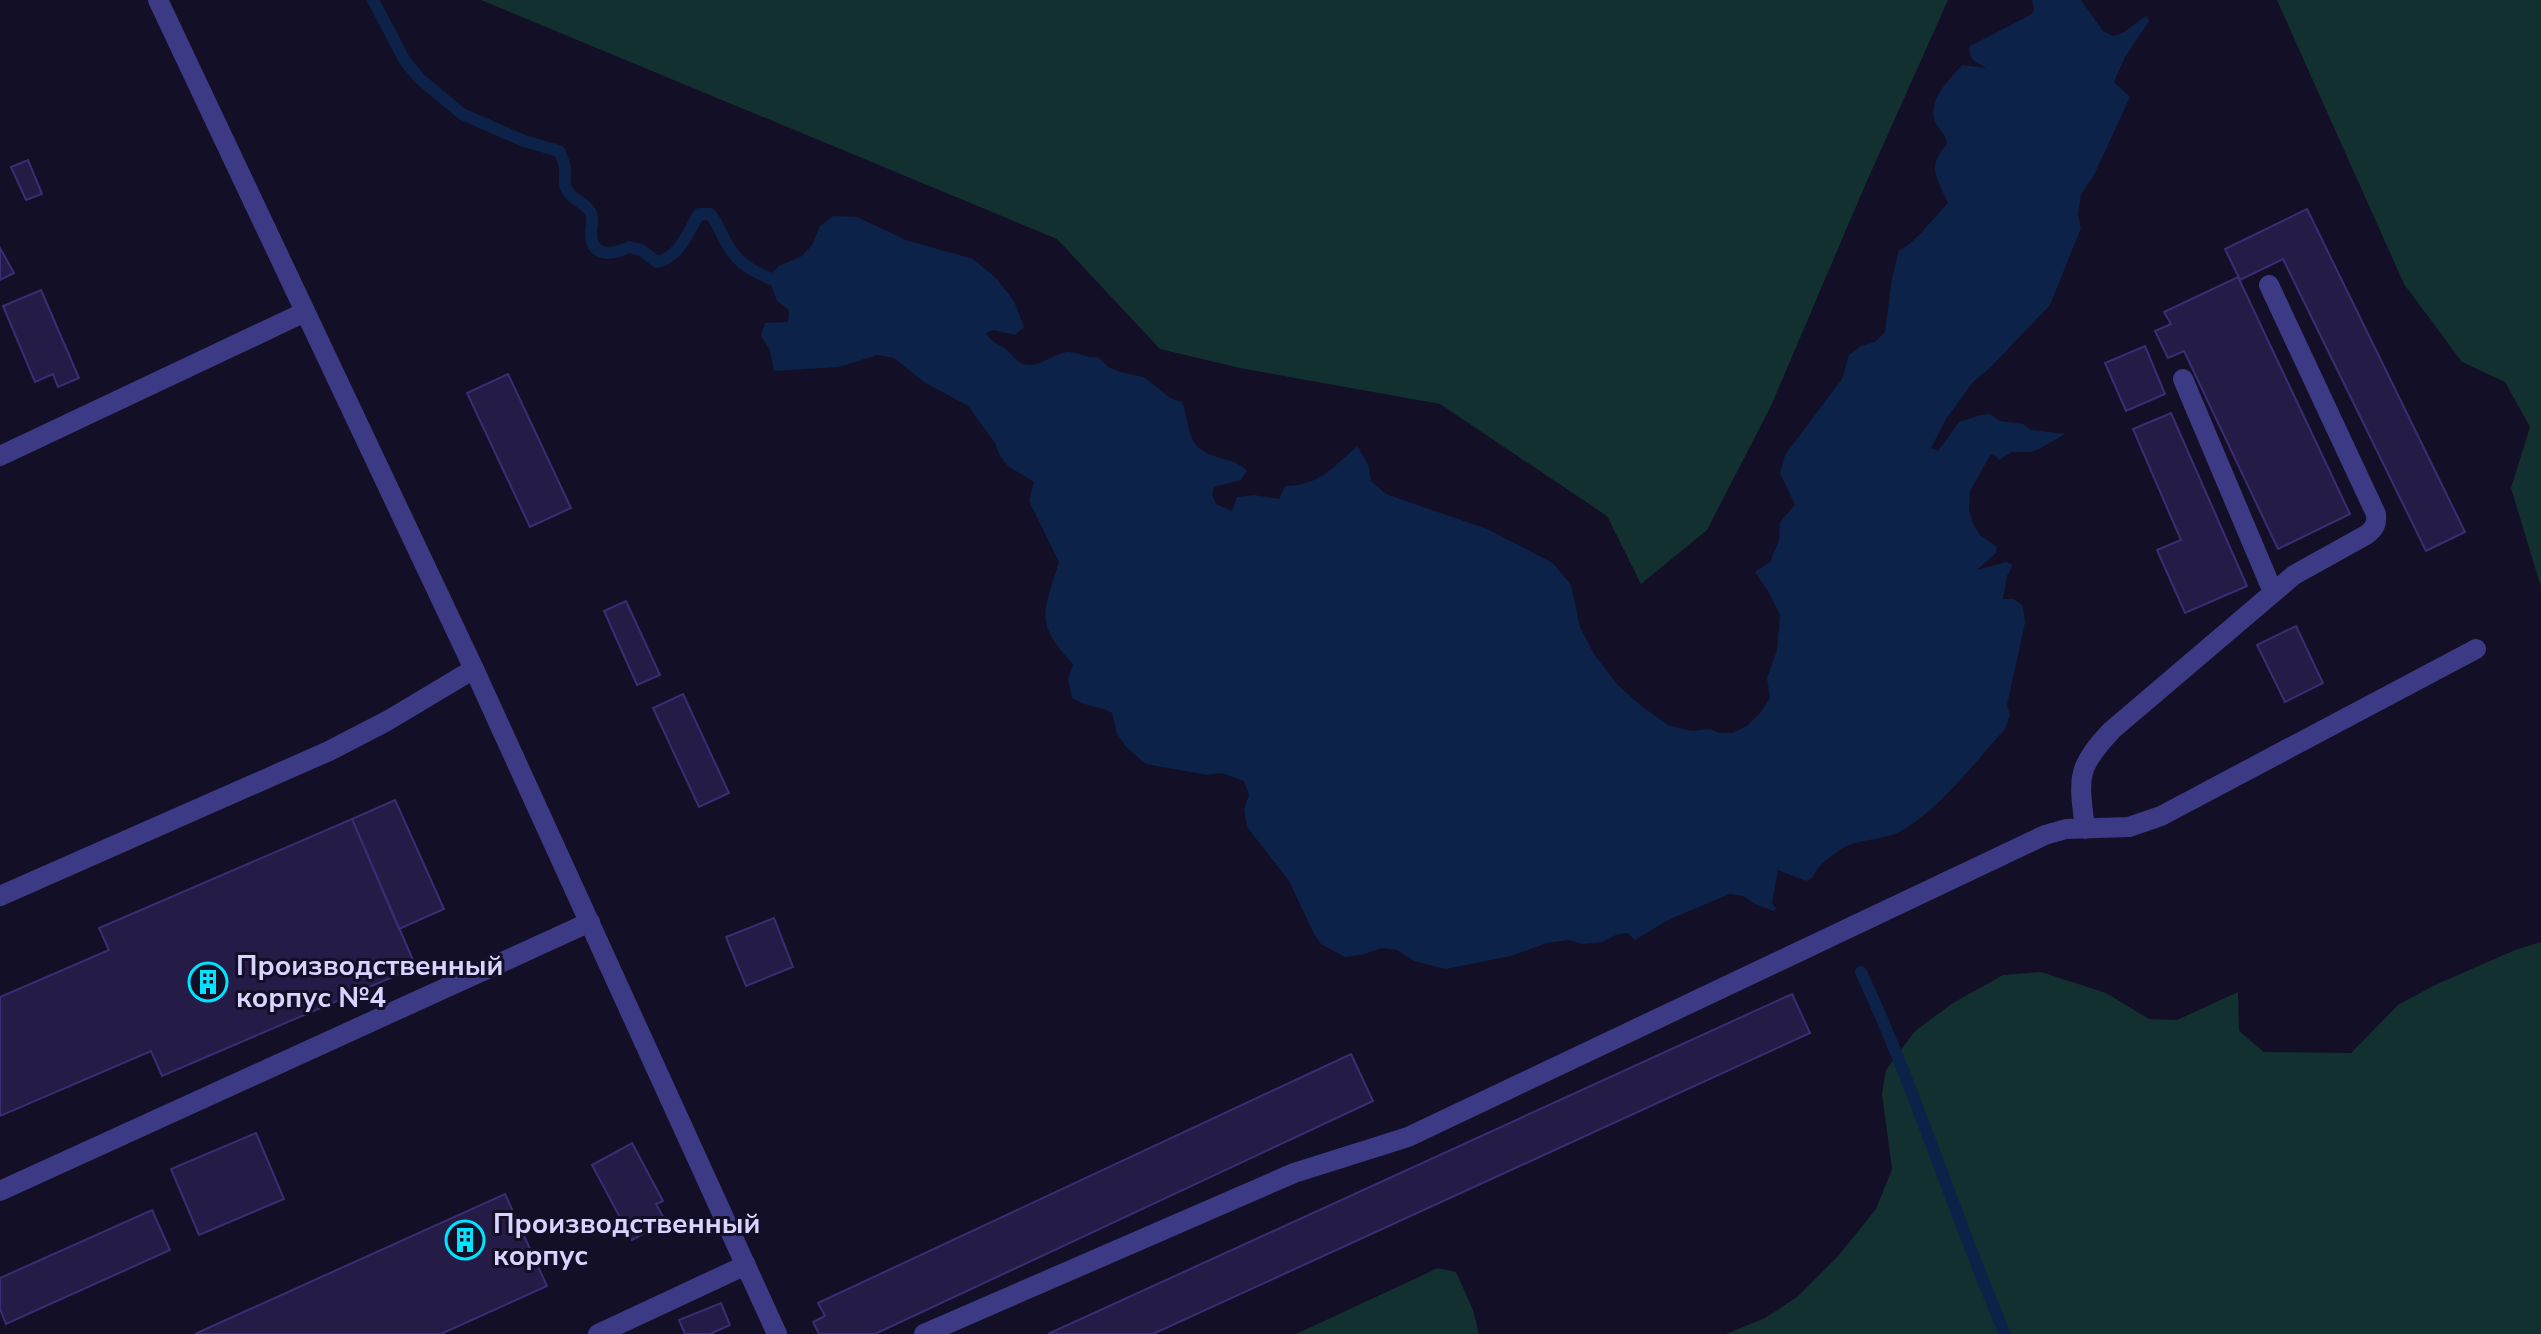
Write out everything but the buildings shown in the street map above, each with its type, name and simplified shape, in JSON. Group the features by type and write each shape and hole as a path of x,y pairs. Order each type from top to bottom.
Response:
{"lane":[{"path":"158,0 474,669 777,1334"},
{"path":"2085,829 2081,780 2087,759 2112,730 2273,592 2317,561 2366,535 2377,522 2376,514 2269,285"},
{"path":"0,456 305,312"},
{"path":"2183,379 2273,592"},
{"path":"924,1334 1294,1173 1408,1137 2045,835 2066,829 2129,827 2161,816 2476,649"},
{"path":"0,896 329,751 387,721 474,669"},
{"path":"0,1191 590,922"},
{"path":"598,1334 746,1265"}],"green space":[{"path":"481,0 1948,0 1771,406 1707,530 1641,584 1607,516 1440,404 1240,368 1160,349 1057,239"},
{"path":"2277,0 2541,0 2541,587 2511,488 2530,427 2505,382 2462,362 2404,284"},
{"path":"2541,942 2541,1334 1726,1334 1765,1318 1797,1297 1839,1255 1876,1209 1892,1169 1882,1094 1886,1070 1915,1031 1953,1003 2003,975 2041,972 2106,993 2149,1019 2177,1020 2238,992 2239,1031 2264,1052 2351,1053 2398,1005 2433,986 2515,950"},
{"path":"1438,1268 1456,1272 1473,1310 1479,1334 1296,1334"}],"water":[{"path":"2032,0 2081,0 2103,31 2113,36 2147,15 2149,21 2125,57 2114,82 2130,97 2095,173 2081,195 2078,214 2081,228 2050,305 1973,382 1946,419 1931,448 1938,451 1959,422 1980,415 1990,414 2000,421 2023,424 2031,430 2065,434 2031,452 2012,452 1999,460 1991,454 1970,491 1969,510 1973,524 1980,535 1997,547 1996,553 1977,570 2006,562 2013,565 2007,576 2003,599 2014,599 2023,606 2025,623 2007,705 2010,715 2005,729 1957,783 1918,820 1888,836 1843,848 1806,881 1778,870 1772,903 1776,908 1774,911 1743,896 1730,894 1670,919 1635,940 1628,933 1602,942 1582,944 1568,940 1547,943 1511,956 1446,969 1414,961 1397,950 1381,948 1345,957 1321,944 1289,881 1247,827 1244,809 1249,795 1244,781 1222,773 1207,775 1146,764 1127,748 1117,734 1112,713 1072,698 1068,680 1073,664 1052,637 1045,616 1059,562 1029,501 1034,482 1008,466 968,406 924,382 894,358 877,355 839,367 774,371 770,350 761,336 765,323 788,322 789,310 777,301 768,277 779,266 802,256 812,245 820,226 833,216 857,217 906,240 973,259 996,278 1014,301 1024,327 1015,335 994,330 986,333 1019,362 1037,364 1067,352 1098,357 1108,367 1144,377 1170,398 1182,402 1196,445 1208,454 1236,463 1247,471 1241,480 1214,487 1212,494 1216,504 1232,511 1237,497 1254,495 1279,499 1285,486 1316,479 1357,446 1368,464 1371,481 1386,494 1487,529 1553,563 1571,585 1580,627 1594,654 1617,684 1640,705 1668,725 1692,731 1710,729 1733,733 1748,725 1770,698 1767,678 1777,650 1780,615 1755,572 1770,562 1779,540 1780,522 1795,505 1780,473 1785,455 1842,379 1849,355 1861,346 1875,342 1885,332 1899,250 1917,237 1948,203 1937,179 1935,166 1947,144 1933,114 1937,98 1962,65 1986,68 1971,58 1970,46 2032,14"}],"waterway":[{"path":"373,0 405,61 419,78 462,114 524,141 559,151 565,167 566,187 591,213 592,242 599,251 611,253 629,247 641,250 657,262 672,255 699,214 710,214 737,258 756,272 781,283"},
{"path":"1861,972 1900,1062 2005,1334"}],"place":[{"name":"Производственный корпус №4","path":"208,982"},
{"name":"Производственный корпус","path":"465,1240"}]}
